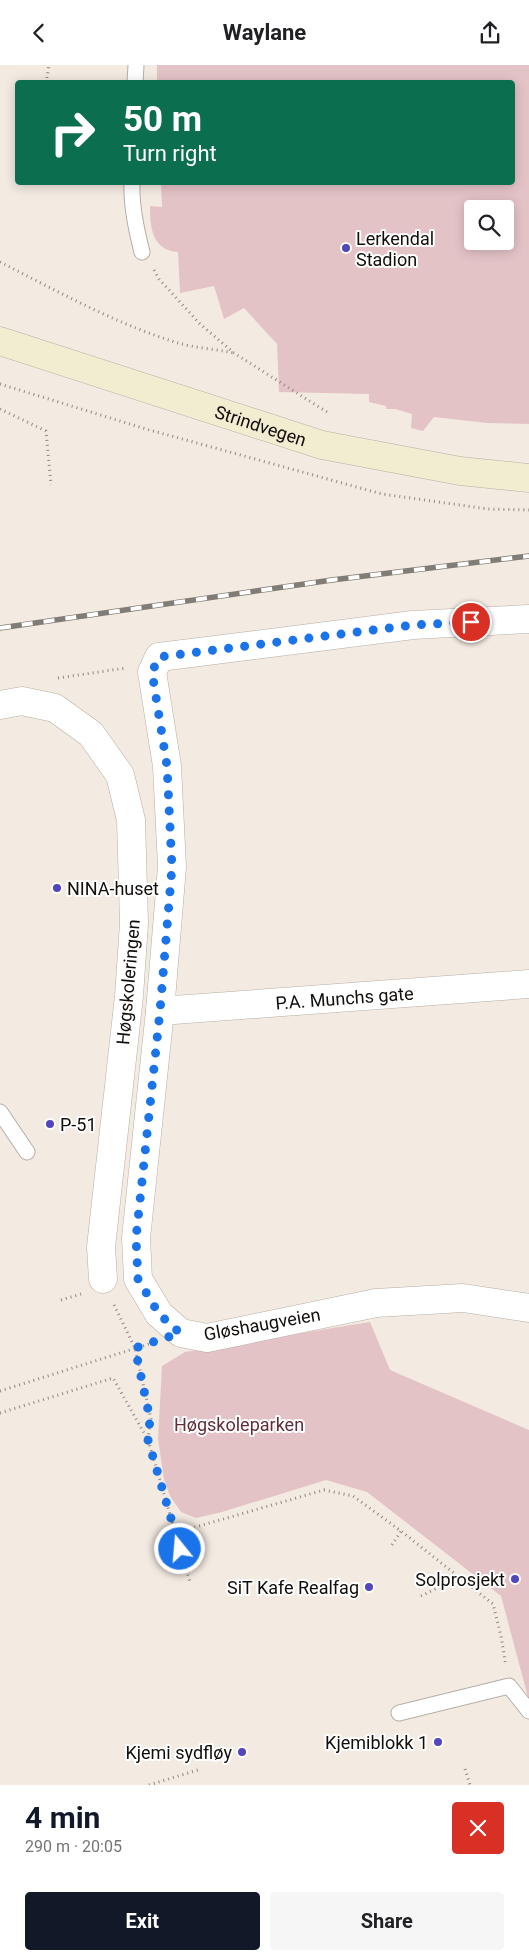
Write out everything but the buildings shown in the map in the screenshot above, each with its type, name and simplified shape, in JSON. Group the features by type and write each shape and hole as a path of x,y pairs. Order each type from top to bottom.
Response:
{"main road":[{"name":"Strindvegen","path":"0,341 322,445 460,471 529,478"}],"street":[{"path":"159,657 413,625 529,619"},
{"name":"Gløshaugveien","path":"159,657 152,672 167,766 172,867 160,1011 136,1238 138,1279 159,1314 180,1333 207,1338 376,1303 462,1298 529,1308"},
{"name":"Høgskoleringen","path":"0,705 22,701 55,708 91,734 120,775 131,820 134,923 129,996 101,1247 103,1279"},
{"name":"P.A. Munchs gate","path":"160,1011 529,984"}],"lane":[{"path":"135,80 136,65"},
{"path":"132,185 131,197 142,252"},
{"path":"0,1112 27,1152"},
{"path":"399,1713 509,1686 529,1711"}],"path":[{"path":"46,80 49,65"},
{"path":"0,262 84,304 154,335 179,343 234,353"},
{"path":"159,279 200,324 234,353 330,414"},
{"path":"0,409 46,431 51,485"},
{"path":"50,679 119,671 159,657"},
{"path":"103,1279 135,1348 150,1419 148,1440"},
{"path":"0,1391 180,1333"},
{"path":"0,1413 114,1378 148,1440 190,1582"},
{"path":"175,1533 324,1490 353,1496 401,1531 493,1604 502,1636 509,1686"},
{"path":"392,1545 401,1531"},
{"path":"421,1596 460,1577"},
{"path":"149,1785 201,1769"},
{"path":"465,1769 470,1785"}],"green space":[{"name":"Lerkendal Stadion","path":"157,65 529,65 529,424 487,423 434,417 423,431 411,428 412,414 395,409 386,409 386,406 369,402 369,394 279,392 277,344 244,308 224,319 214,286 180,293 178,252 163,247 154,237 150,206 162,207 161,185 515,185 515,80 157,80"},
{"name":"Høgskoleparken","path":"370,1322 390,1370 529,1430 529,1701 501,1596 367,1492 326,1480 222,1512 196,1518 181,1512 170,1496 164,1479 158,1439 162,1366 185,1352"}],"railway":[{"path":"0,628 332,580 529,556"}],"place":[{"name":"Lerkendal Stadion","path":"346,248"},
{"name":"NINA-huset","path":"57,888"},
{"name":"P-51","path":"50,1124"},
{"name":"Solprosjekt","path":"515,1579"},
{"name":"SiT Kafe Realfag","path":"369,1587"},
{"name":"Kjemiblokk 1","path":"438,1742"},
{"name":"Kjemi sydfløy","path":"242,1752"}],"route":[{"path":"180,1549 148,1440 150,1419 135,1348 180,1333 159,1314 138,1279 136,1238 160,1011 172,867 167,766 152,672 159,657 413,625 471,622"}]}
